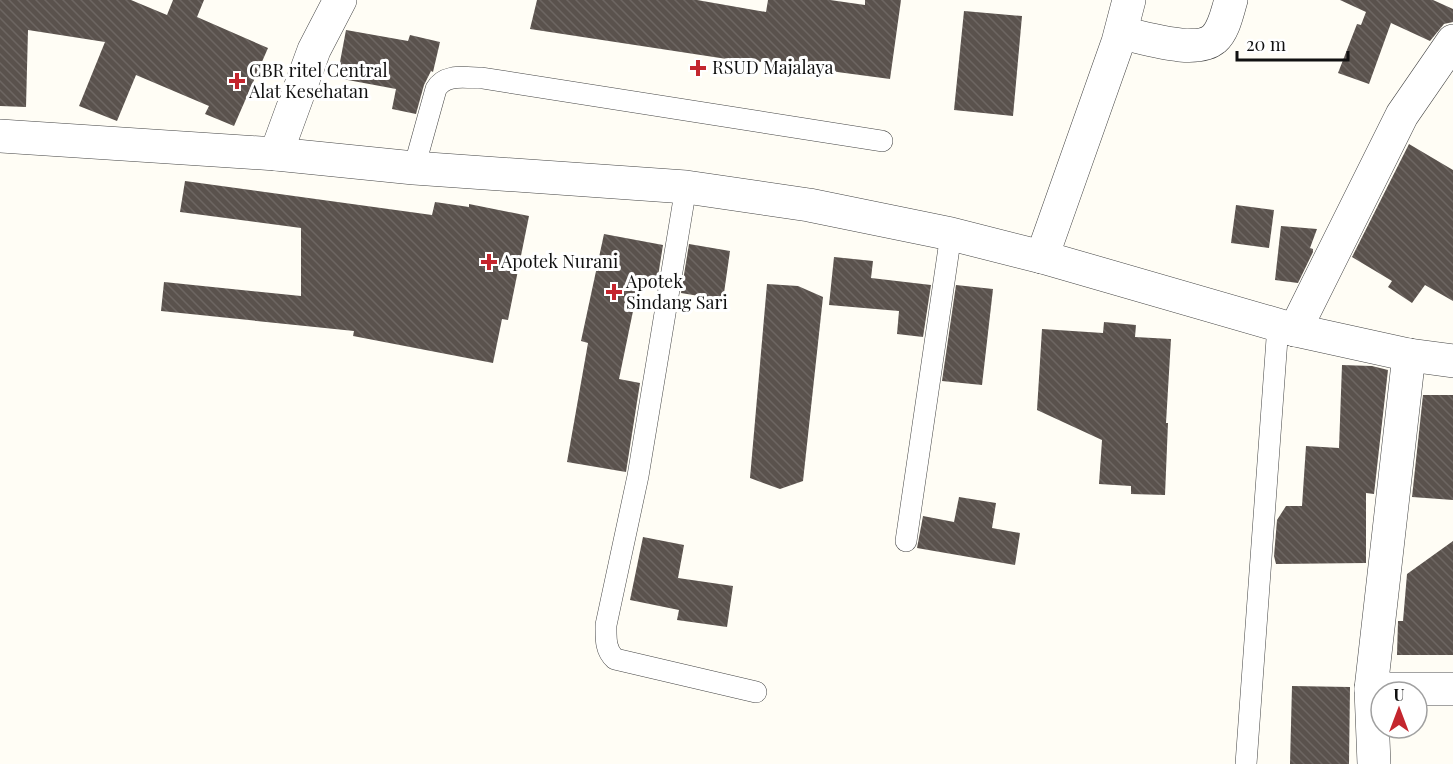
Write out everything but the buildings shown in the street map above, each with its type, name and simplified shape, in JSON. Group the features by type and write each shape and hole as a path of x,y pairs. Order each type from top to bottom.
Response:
{"street":[{"path":"276,154 314,50 340,0"},
{"path":"1042,257 1121,33 1129,0"},
{"path":"1121,33 1188,46 1203,45 1213,40 1221,30 1231,0"},
{"path":"1287,327 1402,115 1453,41"},
{"path":"0,136 276,154 414,168 686,187 809,205 951,234 1042,257 1287,327 1409,355 1453,361"},
{"path":"1372,680 1409,355"},
{"path":"1429,689 1453,689"},
{"path":"1373,740 1374,764"}],"lane":[{"path":"414,168 436,89 441,82 452,78 482,78 882,141"},
{"path":"686,187 638,476 606,625 606,638 609,653 615,659 756,692"},
{"path":"906,541 951,234"},
{"path":"1246,764 1287,327"}],"place":[{"name":"RSUD Majalaya","path":"698,68"},
{"name":"CBR ritel Central Alat Kesehatan","path":"237,81"},
{"name":"Apotek Nurani","path":"489,262"},
{"name":"Apotek Sindang Sari","path":"614,292"}]}
